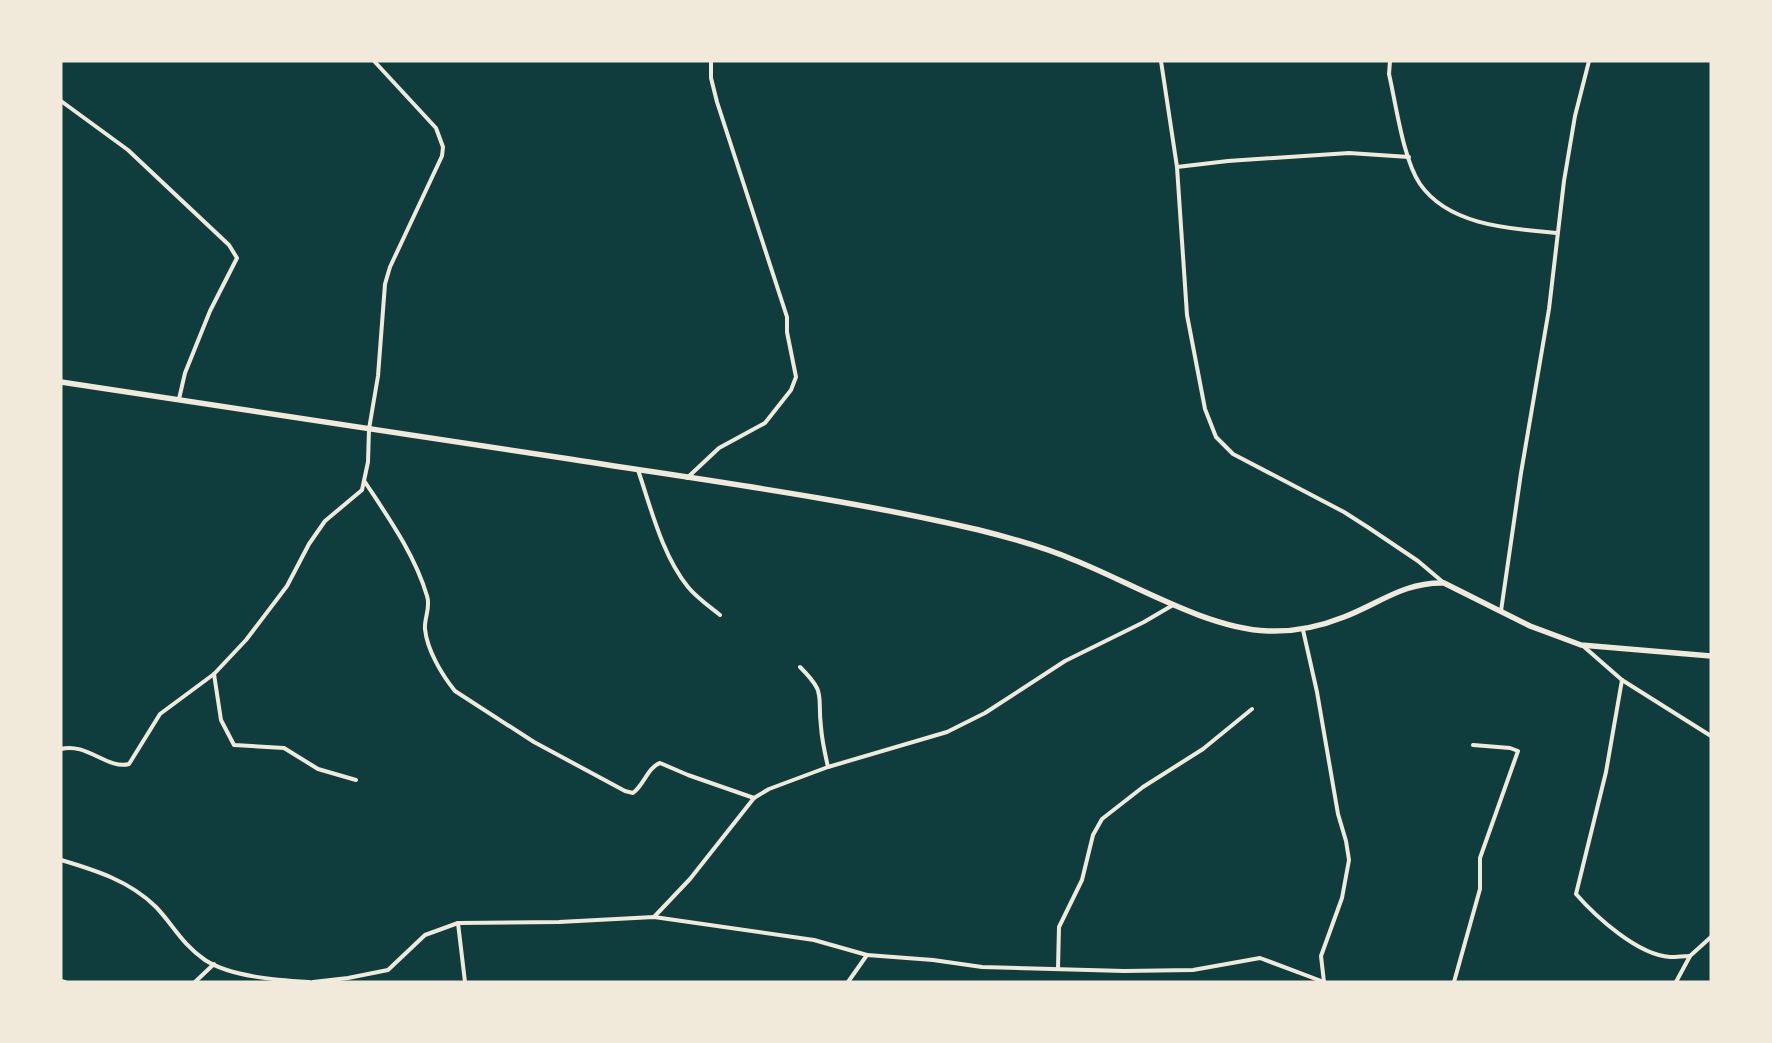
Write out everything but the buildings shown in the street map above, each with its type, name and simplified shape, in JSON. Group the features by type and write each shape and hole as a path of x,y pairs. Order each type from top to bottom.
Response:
{"main road":[{"path":"61,382 369,428 876,509 1027,543 1072,559 1234,628 1267,631 1303,630 1345,617 1393,592 1429,582 1444,583 1530,626 1581,644 1711,656"}],"street":[{"path":"61,749 67,747 83,750 114,764 123,766 129,764 160,714 214,674 246,640 270,610 325,521 357,496 365,482 369,428 378,376 385,284 390,267 442,156 443,147 436,128 374,61"},
{"path":"687,478 720,448 768,421 791,390 796,377 787,332 787,316 717,102 711,78 712,61"},
{"path":"1161,61 1178,167 1187,315 1205,409 1216,438 1233,454 1344,512 1418,561 1444,583"},
{"path":"1390,61 1389,74 1409,156 1420,184 1435,199 1457,213 1489,224 1515,230 1557,233"},
{"path":"1501,611 1521,473 1550,309 1557,233 1575,116 1589,61"},
{"path":"61,100 128,150 228,245 237,258 200,336 180,387 179,399"},
{"path":"1178,167 1228,161 1348,153 1409,156"},
{"path":"638,470 656,524 673,562 688,586 720,615"},
{"path":"365,482 393,524 422,581 428,598 425,628 428,641 446,680 455,691 534,742 625,792 633,792 639,789 655,764 660,763 754,798"},
{"path":"654,917 690,879 754,798 787,780 918,742 964,724 985,713 1064,661 1144,622 1175,604"},
{"path":"313,982 357,977 388,970 425,935 458,924 559,922 654,917 798,937 867,955 933,960 982,967 1193,970 1260,958 1324,982 1321,956 1342,898 1349,860 1338,814 1317,692 1303,630"},
{"path":"1581,644 1622,680 1711,736"},
{"path":"800,667 812,679 819,691 820,726 828,767"},
{"path":"214,674 221,720 234,745 284,748 318,769 356,780"},
{"path":"1622,680 1606,772 1576,894 1609,928 1637,944 1661,955 1690,956"},
{"path":"1058,968 1059,927 1082,880 1093,835 1102,819 1143,787 1202,749 1252,709"},
{"path":"1454,982 1480,888 1480,858 1518,751 1510,748 1473,745"},
{"path":"61,860 99,872 139,892 157,908 180,939 206,960 214,964 235,972 276,980 309,982"},
{"path":"458,924 465,982"},
{"path":"1676,982 1690,956 1711,937"},
{"path":"848,982 867,955"},
{"path":"195,982 214,964"}]}
